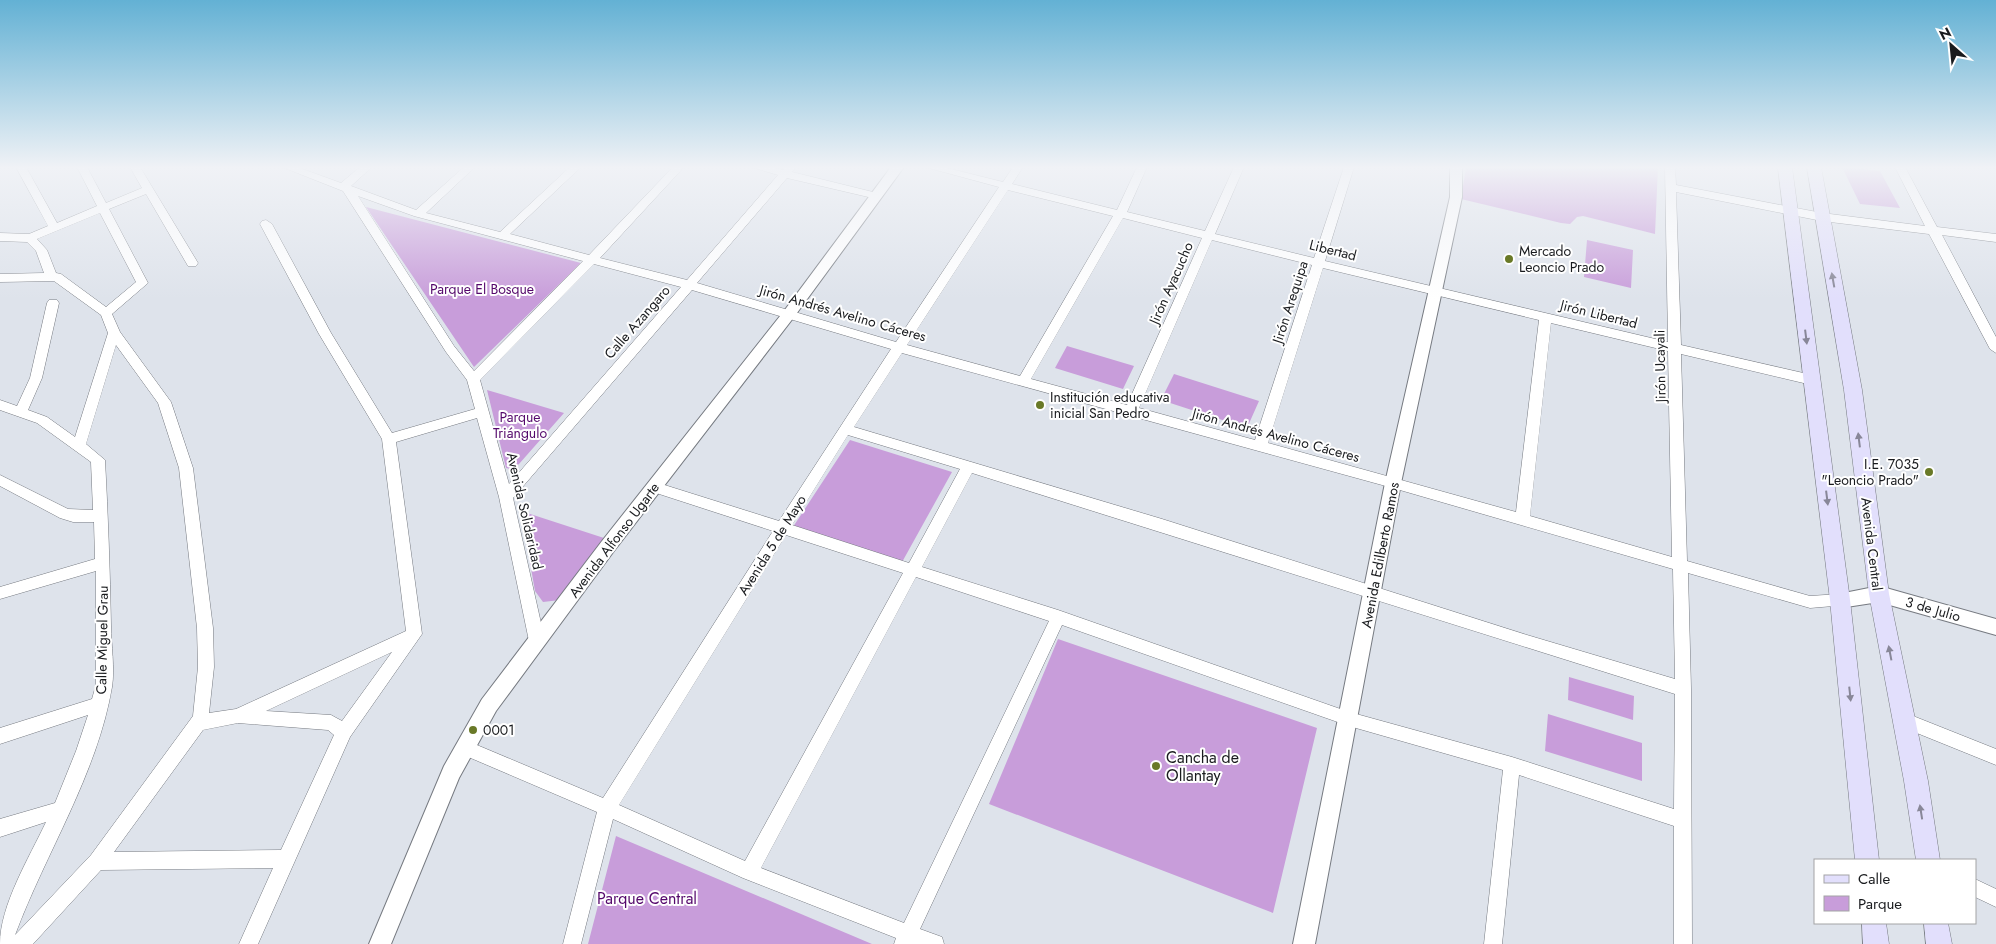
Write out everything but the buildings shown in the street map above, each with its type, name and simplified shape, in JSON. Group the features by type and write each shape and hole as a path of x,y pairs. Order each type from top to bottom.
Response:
{"main road":[{"path":"1791,211 1840,600 1867,859"},
{"name":"Avenida Central","path":"1821,211 1853,390 1879,594 1928,859"},
{"path":"1874,924 1876,944"},
{"path":"1936,924 1938,944"}],"street":[{"path":"45,211 54,227"},
{"path":"0,237 30,238 92,211"},
{"path":"104,211 142,283 106,313"},
{"path":"161,211 192,263"},
{"name":"Avenida Solidaridad","path":"360,211 450,349 472,379 473,388 483,412 506,497 537,641"},
{"name":"Jirón Andrés Avelino Cáceres","path":"410,211 690,285 898,347 1393,483 1810,602 1840,600"},
{"path":"418,214 421,211"},
{"path":"502,236 529,211"},
{"path":"472,379 637,211"},
{"name":"Calle Azangaro","path":"506,497 753,211"},
{"name":"Avenida Alfonso Ugarte","path":"380,944 451,773 489,704 789,314 866,211"},
{"name":"Avenida 5 de Mayo","path":"572,944 607,808 845,429 990,211"},
{"name":"Libertad","path":"1108,211 1437,292"},
{"path":"1023,382 1121,211"},
{"name":"Jirón Ayacucho","path":"1131,412 1220,211"},
{"name":"Jirón Arequipa","path":"1260,447 1335,211"},
{"name":"Avenida Edilberto Ramos","path":"1304,944 1350,719 1393,483 1437,292 1453,211"},
{"name":"Jirón Ucayali","path":"1671,211 1680,565 1683,944"},
{"path":"1796,211 1822,217 1996,238"},
{"path":"1923,211 1996,349"},
{"path":"248,944 344,732 414,634 389,438 325,334 266,224"},
{"path":"30,238 41,250 51,275"},
{"path":"0,278 51,275 61,279 106,313 114,333 164,402 186,468 205,628 206,667 201,716 198,723 97,861 20,944"},
{"name":"Jirón Libertad","path":"1437,292 1546,316 1812,380"},
{"path":"21,412 36,378 53,303"},
{"path":"1522,520 1546,316"},
{"path":"80,446 114,333"},
{"name":"Calle Miguel Grau","path":"1,407 42,420 98,460 103,563 104,684 100,704 62,810 13,913 3,944"},
{"path":"389,438 483,412"},
{"path":"845,429 1372,591 1527,642 1682,688"},
{"path":"749,872 968,468"},
{"path":"0,480 65,514 83,517 100,516"},
{"path":"655,487 1058,618 1350,719 1512,765 1682,820"},
{"path":"0,593 103,563"},
{"name":"3 de Julio","path":"1840,600 1879,594 1996,627"},
{"path":"905,939 1058,618"},
{"path":"238,716 343,666 382,651 414,634"},
{"path":"0,736 100,704"},
{"path":"198,723 238,716 332,723 344,732"},
{"path":"1903,720 1996,757"},
{"path":"465,748 607,808 905,939 935,944"},
{"path":"1493,944 1512,765"},
{"path":"0,828 62,810"},
{"path":"97,861 286,859"},
{"path":"1976,888 1996,898"}],"green space":[{"name":"Parque El Bosque","path":"369,211 382,211 581,263 474,367"},
{"path":"1511,211 1656,211 1655,234 1583,216 1577,217 1570,224"},
{"path":"1587,240 1633,250 1631,288 1584,277"},
{"path":"1067,346 1134,366 1123,389 1055,368"},
{"path":"1174,374 1259,401 1247,428 1161,400"},
{"name":"Parque Triángulo","path":"487,390 564,413 519,464 512,469 506,468"},
{"path":"850,440 952,472 901,564 793,527"},
{"path":"521,511 604,538 560,600 543,602 535,591"},
{"name":"Cancha de Ollantay","path":"1058,639 1317,728 1273,913 989,804"},
{"path":"1569,677 1634,696 1633,720 1568,700"},
{"path":"1548,714 1642,743 1642,781 1545,751"},
{"name":"Parque Central","path":"616,836 872,944 588,944"}],"place":[{"name":"Mercado Leoncio Prado","path":"1509,259"},
{"name":"Institución educativa inicial San Pedro","path":"1040,405"},
{"name":"I.E. 7035 \"Leoncio Prado\"","path":"1929,472"},
{"name":"0001","path":"473,730"},
{"name":"Cancha de Ollantay","path":"1156,766"}]}
